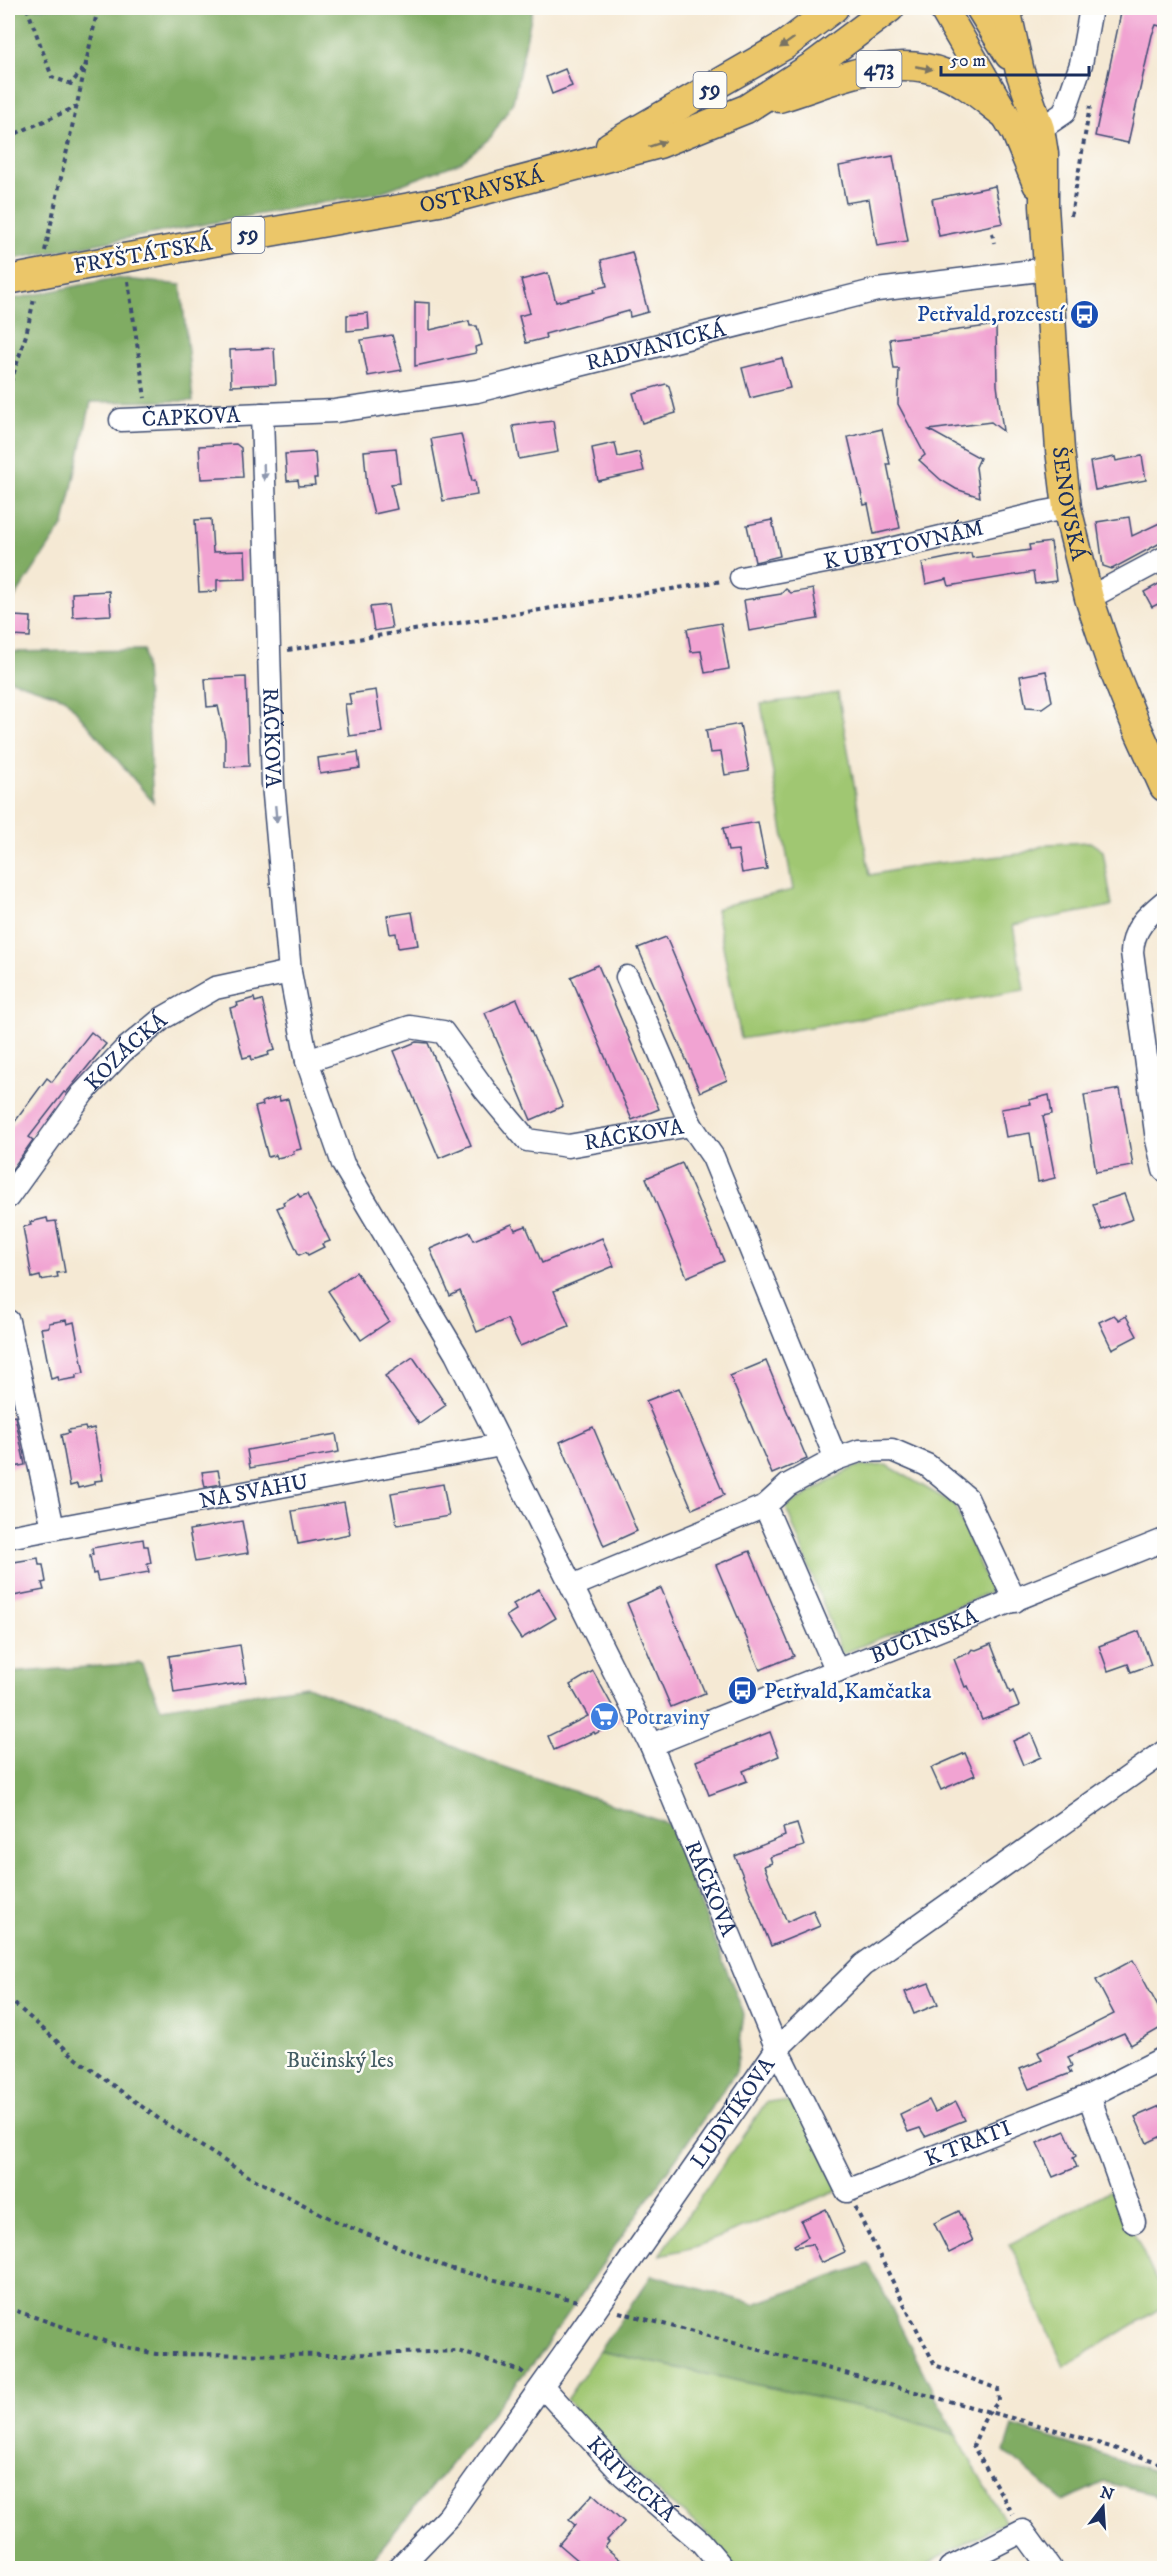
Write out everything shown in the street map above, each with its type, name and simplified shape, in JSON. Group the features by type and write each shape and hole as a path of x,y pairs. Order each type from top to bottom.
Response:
{"main road":[{"name":"OSTRAVSKÁ","path":"579,163 785,45 834,8"},
{"name":"OSTRAVSKÁ","path":"384,211 439,202 579,163 659,144 746,109 814,65 890,8"},
{"name":"473","path":"943,8 1004,114"},
{"name":"473","path":"980,8 1020,72"},
{"name":"473","path":"1006,8 1020,72 1030,136"},
{"name":"473","path":"746,109 870,70 906,66 946,74 977,93 1030,136"},
{"name":"ŠENOVSKÁ","path":"1030,136 1046,170 1044,206 1060,450 1067,508 1089,598 1134,723 1164,788"},
{"name":"FRYŠTÁTSKÁ","path":"8,280 384,211"}],"street":[{"path":"1030,136 1064,113 1081,64 1091,8"},
{"name":"RADVANICKÁ","path":"262,414 335,411 477,391 877,290 1048,269"},
{"name":"ČAPKOVA","path":"121,420 262,414"},
{"name":"RÁČKOVA","path":"262,414 273,784 290,972 307,1060 343,1164 456,1354 651,1745 777,2049 847,2191"},
{"name":"K UBYTOVNÁM","path":"741,578 883,551 1067,508"},
{"path":"1089,598 1164,558"},
{"path":"1164,902 1140,924 1134,936 1132,952 1155,1124 1164,1170"},
{"name":"KOZÁCKÁ","path":"8,1197 83,1093 123,1051 163,1018 215,988 290,972"},
{"path":"627,977 691,1125"},
{"name":"RÁČKOVA","path":"307,1060 410,1027 421,1028 443,1032 485,1090 527,1140 568,1146 691,1125 713,1157 836,1459"},
{"path":"8,1321 53,1528"},
{"name":"NA SVAHU","path":"8,1537 501,1445"},
{"path":"572,1586 765,1506 788,1485 836,1459 859,1451 892,1450 927,1465 967,1498 1015,1601"},
{"path":"765,1506 837,1671"},
{"name":"BUČINSKÁ","path":"651,1745 1164,1540"},
{"name":"LUDVÍKOVA","path":"399,2568 449,2517 543,2387 777,2049 863,1965 1164,1752"},
{"name":"K TRATI","path":"847,2191 1089,2096 1164,2058"},
{"path":"1089,2096 1134,2222"},
{"name":"KŘIVECKÁ","path":"543,2387 624,2476 701,2542 723,2568"},
{"path":"950,2568 1023,2531 1050,2568"}],"path":[{"path":"27,8 52,77 70,84 87,63"},
{"path":"44,255 79,106 98,8"},
{"path":"1071,216 1091,99"},
{"path":"8,137 79,106"},
{"path":"992,233 994,243"},
{"path":"118,258 148,420"},
{"path":"8,391 26,336 36,290"},
{"path":"269,653 364,640 741,578"},
{"path":"8,1998 77,2059 141,2106 248,2176 337,2222 449,2268 587,2304"},
{"path":"847,2191 935,2365 998,2389 999,2401 989,2412 973,2446 1023,2531"},
{"path":"8,2308 113,2344 156,2354 341,2355 458,2352 521,2371 543,2387"},
{"path":"610,2310 1060,2431 1164,2464"}],"green space":[{"path":"8,8 533,8 513,102 491,137 461,162 381,192 8,260"},
{"path":"115,278 181,285 193,401 91,402 64,524 8,608 8,300"},
{"path":"144,650 153,802 65,698 8,679 8,652"},
{"path":"838,693 870,875 921,865 1020,854 1048,844 1090,842 1103,851 1112,906 1013,925 1024,990 741,1039 716,910 722,906 793,890 761,704"},
{"path":"887,1465 954,1504 991,1592 842,1654 786,1507 854,1467"},
{"name":"Bučinský les","path":"141,1663 161,1708 307,1686 495,1764 669,1824 744,2014 736,2072 540,2354 365,2568 8,2568 8,1673"},
{"path":"767,2101 800,2103 838,2190 695,2247 660,2255"},
{"path":"1113,2189 1164,2297 1164,2306 1064,2367 1010,2244"},
{"path":"869,2264 956,2435 888,2413 599,2351 652,2275 754,2304"},
{"path":"599,2351 888,2413 956,2435 1005,2521 921,2568 735,2568 707,2533 634,2473 566,2400"},
{"path":"1013,2426 1148,2469 1164,2478 1164,2506 1152,2494 1104,2482 1063,2501 1005,2451"}],"building":[{"path":"1122,8 1164,8 1164,27 1156,25 1152,35 1128,143 1095,136"},
{"path":"565,69 572,86 552,94 546,77"},
{"path":"893,156 908,241 877,246 869,199 846,203 839,166"},
{"path":"995,186 1003,223 939,236 932,199"},
{"path":"632,252 648,312 630,317 629,311 545,334 546,338 526,343 519,316 530,313 521,280 548,273 556,302 595,292 594,289 607,286 601,260"},
{"path":"415,302 430,303 430,330 469,321 470,326 477,326 482,345 475,347 476,353 415,366"},
{"path":"368,313 369,329 347,331 347,315"},
{"path":"996,325 997,385 1003,431 991,422 929,430 980,458 976,467 980,497 956,489 941,480 919,460 925,455 898,404 899,369 894,369 890,339"},
{"path":"392,335 402,370 368,376 361,340"},
{"path":"274,348 276,384 231,386 230,350"},
{"path":"782,358 790,388 750,398 742,368"},
{"path":"666,384 669,386 676,413 642,423 633,393"},
{"path":"553,421 558,452 519,459 513,426"},
{"path":"882,429 900,528 874,534 868,504 864,505 848,437"},
{"path":"461,434 472,481 475,480 477,495 443,501 431,439"},
{"path":"615,443 618,457 639,452 644,471 598,481 592,448"},
{"path":"236,444 241,448 243,477 201,479 199,446"},
{"path":"396,448 400,483 391,484 397,509 374,514 367,486 364,451"},
{"path":"315,452 317,478 314,478 315,485 299,486 298,480 287,481 285,454"},
{"path":"1142,456 1146,480 1095,490 1090,462 1115,457 1116,461"},
{"path":"1129,517 1132,536 1164,521 1164,541 1112,569 1103,566 1097,522"},
{"path":"211,519 213,552 245,551 246,579 217,580 217,591 199,592 195,520"},
{"path":"772,520 780,556 755,562 747,525"},
{"path":"1051,542 1056,581 1035,584 1033,572 949,586 947,579 926,584 922,563 971,553 972,558 1030,550 1029,545"},
{"path":"1164,581 1164,601 1152,607 1144,592"},
{"path":"786,589 791,593 813,589 818,619 749,631 744,600 781,594"},
{"path":"109,591 111,615 73,617 72,593"},
{"path":"388,605 392,628 374,631 370,607"},
{"path":"13,616 31,617 30,637 12,636"},
{"path":"721,623 729,669 705,673 701,651 691,652 687,629"},
{"path":"1046,671 1052,701 1042,708 1026,707 1020,676"},
{"path":"246,677 249,766 225,767 225,739 218,706 207,707 205,679"},
{"path":"376,690 382,732 349,736 345,704 351,704 349,694"},
{"path":"740,724 749,771 725,775 721,752 710,753 706,730"},
{"path":"358,752 360,768 320,774 318,758"},
{"path":"758,822 767,869 742,873 738,850 728,851 723,828"},
{"path":"412,912 418,945 398,948 396,933 390,934 387,916"},
{"path":"666,937 727,1080 700,1092 638,948"},
{"path":"598,965 659,1109 632,1120 571,977"},
{"path":"254,998 255,1002 262,1000 275,1050 268,1052 269,1055 252,1060 251,1056 243,1058 230,1008 238,1006 237,1003"},
{"path":"517,999 563,1106 531,1120 485,1013"},
{"path":"91,1032 106,1044 29,1137 33,1140 8,1175 8,1131 47,1078 52,1082"},
{"path":"416,1042 428,1043 471,1145 439,1158 394,1051"},
{"path":"1120,1089 1133,1166 1096,1172 1084,1095"},
{"path":"1049,1095 1052,1114 1043,1116 1055,1178 1038,1182 1030,1133 1006,1137 1001,1109 1031,1104 1029,1100"},
{"path":"279,1097 280,1101 288,1099 301,1149 293,1151 294,1154 277,1158 276,1155 268,1157 255,1107 263,1105 262,1102"},
{"path":"682,1163 724,1261 687,1277 646,1178"},
{"path":"298,1194 300,1197 307,1194 330,1241 322,1244 324,1247 308,1255 306,1252 299,1255 277,1208"},
{"path":"1124,1194 1133,1219 1102,1230 1093,1204"},
{"path":"47,1218 48,1222 56,1221 65,1272 57,1273 58,1277 41,1280 40,1276 32,1278 23,1227 31,1225 30,1222"},
{"path":"512,1224 515,1230 526,1226 542,1263 602,1238 614,1266 554,1291 569,1326 520,1346 507,1319 477,1332 460,1291 450,1296 430,1249 470,1232 474,1240"},
{"path":"356,1272 389,1321 361,1340 328,1291"},
{"path":"1114,1315 1119,1320 1126,1316 1137,1336 1112,1349 1099,1322"},
{"path":"66,1320 67,1324 74,1322 84,1373 76,1375 76,1378 59,1381 58,1377 51,1379 41,1328 49,1327 49,1323"},
{"path":"413,1357 446,1405 419,1424 385,1376"},
{"path":"766,1361 807,1459 772,1474 730,1376"},
{"path":"679,1388 724,1495 692,1509 646,1401"},
{"path":"15,1416 25,1465 8,1468 8,1417"},
{"path":"85,1427 86,1430 94,1428 103,1480 78,1488 77,1484 70,1486 61,1435 69,1433 68,1430"},
{"path":"593,1427 637,1531 604,1546 560,1442"},
{"path":"336,1434 339,1452 250,1468 247,1450"},
{"path":"218,1470 221,1484 205,1487 202,1472"},
{"path":"443,1484 449,1516 397,1525 391,1493"},
{"path":"344,1502 350,1534 298,1544 292,1511"},
{"path":"242,1521 248,1553 195,1562 189,1530"},
{"path":"143,1539 144,1546 148,1546 151,1563 147,1564 149,1572 98,1581 96,1573 93,1574 90,1556 93,1555 92,1548"},
{"path":"750,1551 794,1656 760,1670 716,1565"},
{"path":"38,1558 39,1565 43,1565 46,1582 42,1583 44,1590 8,1597 8,1563"},
{"path":"661,1588 705,1693 671,1707 627,1603"},
{"path":"539,1589 556,1618 521,1639 506,1616 516,1610 513,1604"},
{"path":"1139,1631 1151,1665 1131,1672 1128,1664 1108,1671 1099,1646"},
{"path":"991,1644 1010,1693 1013,1691 1019,1706 982,1720 954,1659 969,1653 972,1649 976,1650"},
{"path":"240,1645 246,1682 174,1693 169,1656"},
{"path":"593,1671 620,1720 595,1734 594,1732 554,1750 548,1736 588,1716 570,1685"},
{"path":"770,1732 779,1756 743,1771 747,1781 709,1795 696,1761"},
{"path":"1031,1733 1041,1757 1023,1765 1013,1741"},
{"path":"965,1753 975,1775 941,1790 931,1768"},
{"path":"797,1824 804,1846 770,1857 772,1863 764,1866 787,1922 813,1910 820,1926 771,1946 735,1856 785,1836 783,1828"},
{"path":"1133,1960 1164,2018 1164,2026 1131,2045 1124,2033 1068,2057 1072,2066 1068,2068 1071,2073 1029,2089 1020,2069 1042,2060 1038,2052 1114,2014 1096,1980"},
{"path":"929,1983 938,2004 914,2014 905,1992"},
{"path":"929,2100 935,2112 956,2102 965,2120 925,2136 920,2128 908,2132 900,2114"},
{"path":"1160,2106 1161,2108 1164,2106 1164,2135 1147,2143 1135,2117"},
{"path":"1065,2131 1076,2156 1073,2158 1077,2167 1053,2177 1037,2143"},
{"path":"826,2209 845,2252 821,2263 812,2244 795,2247 794,2245 808,2237 801,2221"},
{"path":"959,2211 973,2241 949,2253 934,2223"},
{"path":"593,2494 624,2522 607,2540 609,2542 605,2547 630,2568 587,2568 559,2544 575,2525 569,2520"}],"place":[{"name":"Petřvald,rozcestí","path":"1085,314"},
{"name":"Petřvald,Kamčatka","path":"743,1691"},
{"name":"Potraviny","path":"604,1717"}]}
